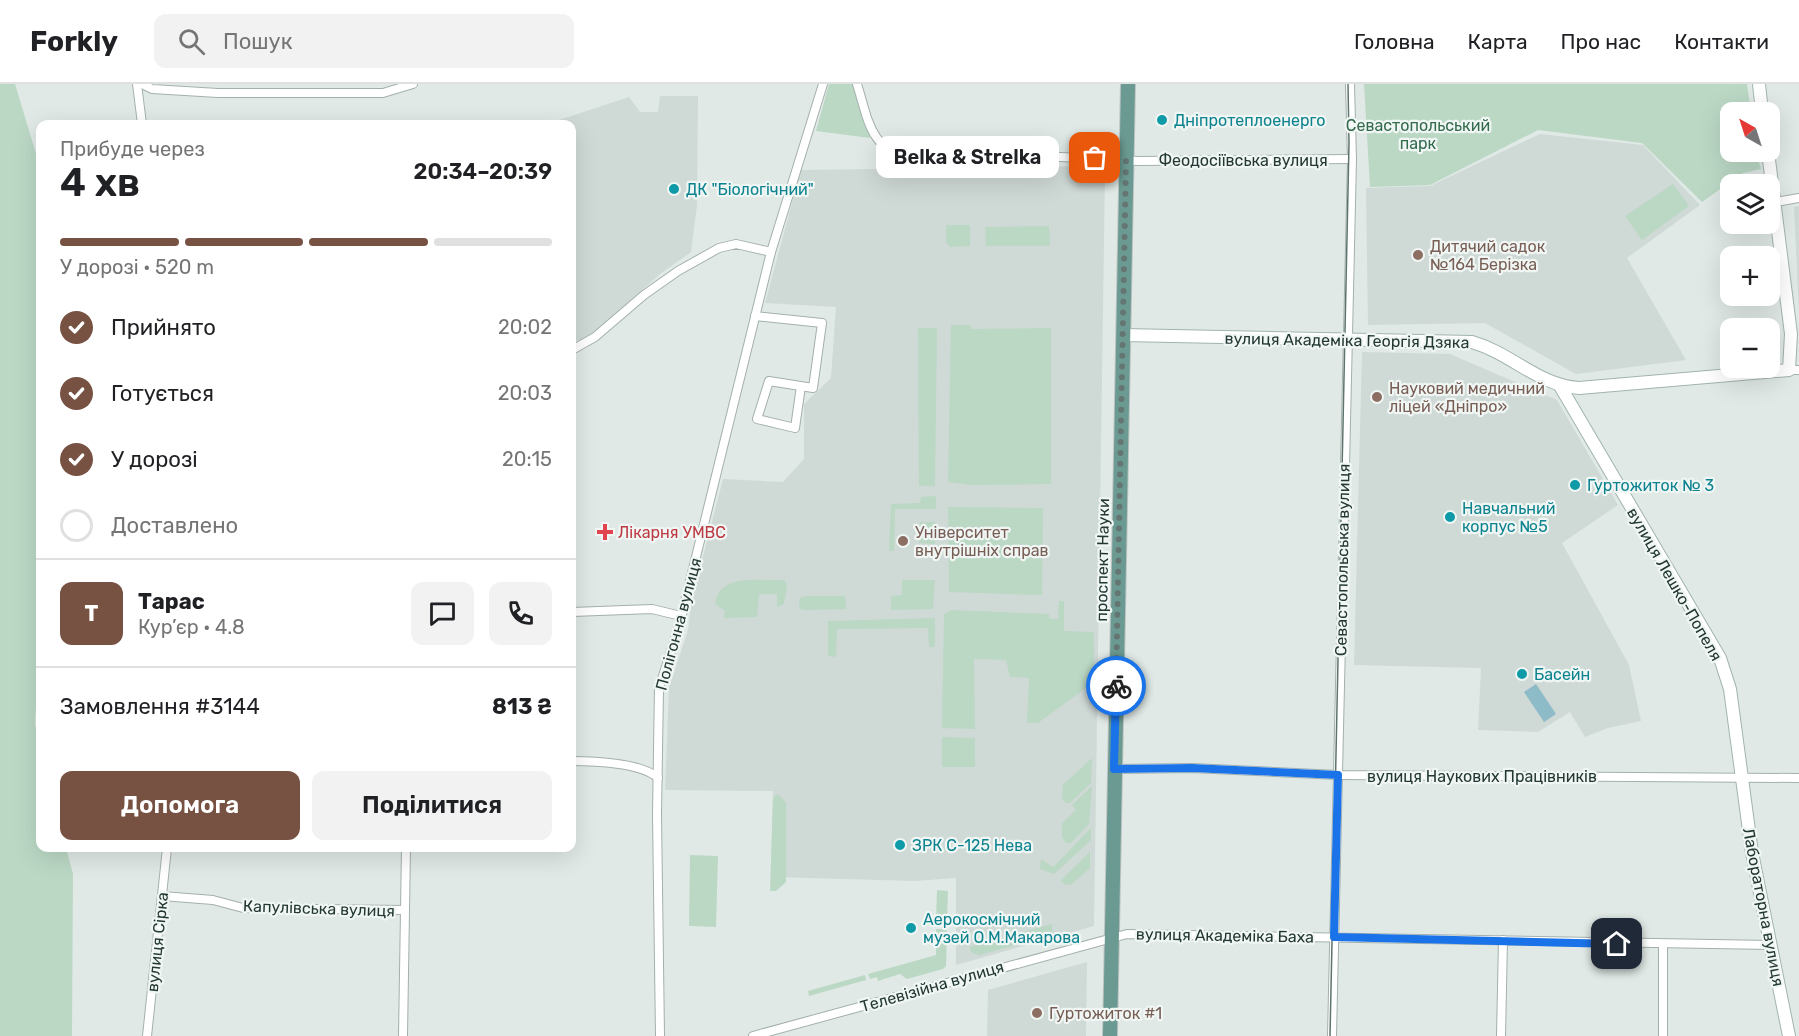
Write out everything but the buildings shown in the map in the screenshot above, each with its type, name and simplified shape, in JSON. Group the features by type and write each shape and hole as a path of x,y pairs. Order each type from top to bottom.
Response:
{"main road":[{"name":"проспект Науки","path":"1110,1036 1128,84"},
{"path":"1759,84 1761,102"},
{"path":"1560,386 1579,388 1794,370 1780,234"},
{"name":"вулиця Академіка Георгія Дзяка","path":"1123,335 1472,342 1508,356 1560,386"},
{"name":"вулиця Лешко-Попеля","path":"1560,386 1720,658 1732,699 1742,778"},
{"name":"Лабораторна вулиця","path":"1742,778 1752,852 1789,1036"}],"street":[{"path":"137,84 142,120"},
{"path":"142,84 152,89 218,93 383,89 413,84"},
{"name":"Полігонна вулиця","path":"660,1036 659,688 681,616 771,252 823,84"},
{"name":"Феодосіївська вулиця","path":"857,84 873,133 881,146 897,156 911,160 1021,155 1126,160 1352,159"},
{"name":"Севастопольська вулиця","path":"1332,1036 1352,159 1350,84"},
{"path":"1780,201 1799,198"},
{"path":"576,348 602,332 644,295 678,270 719,248 736,244 771,252"},
{"path":"755,316 822,323 813,388 801,386 769,381 757,419 795,428 801,386"},
{"path":"576,612 652,609 681,616"},
{"path":"576,761 605,762 622,767 636,767 651,772 658,778"},
{"name":"вулиця Наукових Працівників","path":"1114,769 1192,768 1338,775 1742,778"},
{"path":"1742,778 1799,778"},
{"name":"вулиця Сірка","path":"147,1036 167,852"},
{"path":"403,1036 406,852"},
{"name":"Капулівська вулиця","path":"162,896 213,900 243,908 405,910"},
{"name":"вулиця Академіка Баха","path":"1112,937 1139,933 1664,945 1771,945"},
{"name":"Телевізійна вулиця","path":"753,1036 1112,937"},
{"path":"1501,1036 1503,940"},
{"path":"1663,1036 1664,945"}],"shaded area":[{"path":"660,96 698,96 697,205 691,252 660,274 599,328 576,341 576,120 559,120 629,97 640,112 658,112"},
{"path":"1540,134 1643,145 1700,205 1627,258 1686,360 1576,374 1485,323 1368,325 1366,188 1430,186"},
{"name":"Університет внутрішніх справ","path":"1098,166 1105,173 1094,926 956,965 956,878 915,881 771,877 773,791 665,790 669,688 688,630 692,599 723,479 783,482 804,459 804,404 831,378 836,307 765,303 801,170"},
{"path":"1799,206 1799,314 1794,207"},
{"path":"1362,352 1450,354 1557,400 1618,505 1562,543 1629,665 1641,721 1608,728 1585,737 1570,712 1538,732 1478,730 1481,668 1354,665"},
{"name":"Гуртожиток #1","path":"1087,962 1086,1036 987,1036 988,990"}],"green space":[{"path":"0,84 15,84 36,154 36,852 67,852 73,874 72,1036 0,1036"},
{"path":"829,84 853,84 870,138 816,131"},
{"name":"Севастопольський парк","path":"1364,84 1747,84 1750,102 1720,102 1720,162 1759,162 1761,169 1742,174 1720,174 1720,189 1702,202 1642,143 1538,130 1430,185 1370,187"},
{"path":"1673,184 1689,206 1642,240 1625,216"},
{"path":"946,225 970,225 970,246 950,247 946,242"},
{"path":"1049,226 1050,246 986,246 985,227"},
{"path":"951,325 970,325 971,329 1051,328 1051,484 971,485 948,482"},
{"path":"918,328 937,328 935,486 919,486"},
{"path":"936,496 936,509 895,509 894,551 889,551 891,504 920,503 921,497"},
{"path":"948,507 1043,508 1042,595 949,592"},
{"path":"920,522 936,522 935,544 919,543"},
{"path":"750,580 785,581 787,586 784,604 777,607 777,594 759,594 757,617 724,618 725,611 715,604 718,594 731,583"},
{"path":"902,580 935,580 933,609 891,610 891,596 902,595"},
{"path":"845,596 846,609 803,610 799,608 800,598"},
{"path":"1059,601 1064,601 1064,631 1094,632 1094,682 1038,723 1027,723 1029,678 1010,677 1006,660 974,659 975,729 942,728 944,614 951,610 1049,614 1050,619 1058,619"},
{"path":"935,618 935,647 929,647 928,628 837,629 836,657 828,656 828,621"},
{"path":"942,737 975,738 975,767 942,767"},
{"path":"1092,758 1091,783 1070,803 1066,803 1062,798 1063,785"},
{"path":"1092,786 1089,824 1071,843 1066,843 1062,837 1062,823 1076,810 1072,805"},
{"path":"778,794 786,803 786,882 776,891 770,891 773,798"},
{"path":"1091,828 1091,840 1054,874 1040,869 1041,859 1053,867"},
{"path":"1090,852 1090,868 1072,884 1065,885 1061,880"},
{"path":"690,855 718,856 716,927 689,926"},
{"path":"937,890 948,891 947,921 936,921"},
{"path":"1052,924 1052,935 979,955 971,952 970,947"},
{"path":"936,929 947,929 946,966 943,969 907,979 900,974 878,981 877,977 870,979 868,974 936,955"},
{"path":"865,975 866,980 809,996 808,991"}],"water":[{"path":"1536,684 1556,714 1544,722 1524,692"}],"tram line":[{"path":"1330,1036 1349,143 1348,84"}],"way so far":[{"path":"1095,158 1126,160 1116,686"}],"place":[{"name":"Дніпротеплоенерго","path":"1162,120"},
{"name":"Belka & Strelka","path":"1095,158"},
{"name":"ДК \"Біологічний\"","path":"674,189"},
{"name":"Дитячий садок №164 Берізка","path":"1418,255"},
{"name":"Науковий медичний ліцей «Дніпро»","path":"1377,397"},
{"name":"Гуртожиток № 3","path":"1575,485"},
{"name":"Навчальний корпус №5","path":"1450,517"},
{"name":"Лікарня УМВС","path":"605,532"},
{"name":"Університет внутрішніх справ","path":"903,541"},
{"name":"Басейн","path":"1522,674"},
{"name":"ЗРК С-125 Нева","path":"900,845"},
{"name":"Аерокосмічний музей О.М.Макарова","path":"911,928"},
{"name":"Гуртожиток #1","path":"1037,1013"}],"route":[{"path":"1116,686 1114,769 1192,768 1338,775 1334,937 1617,944"}]}
